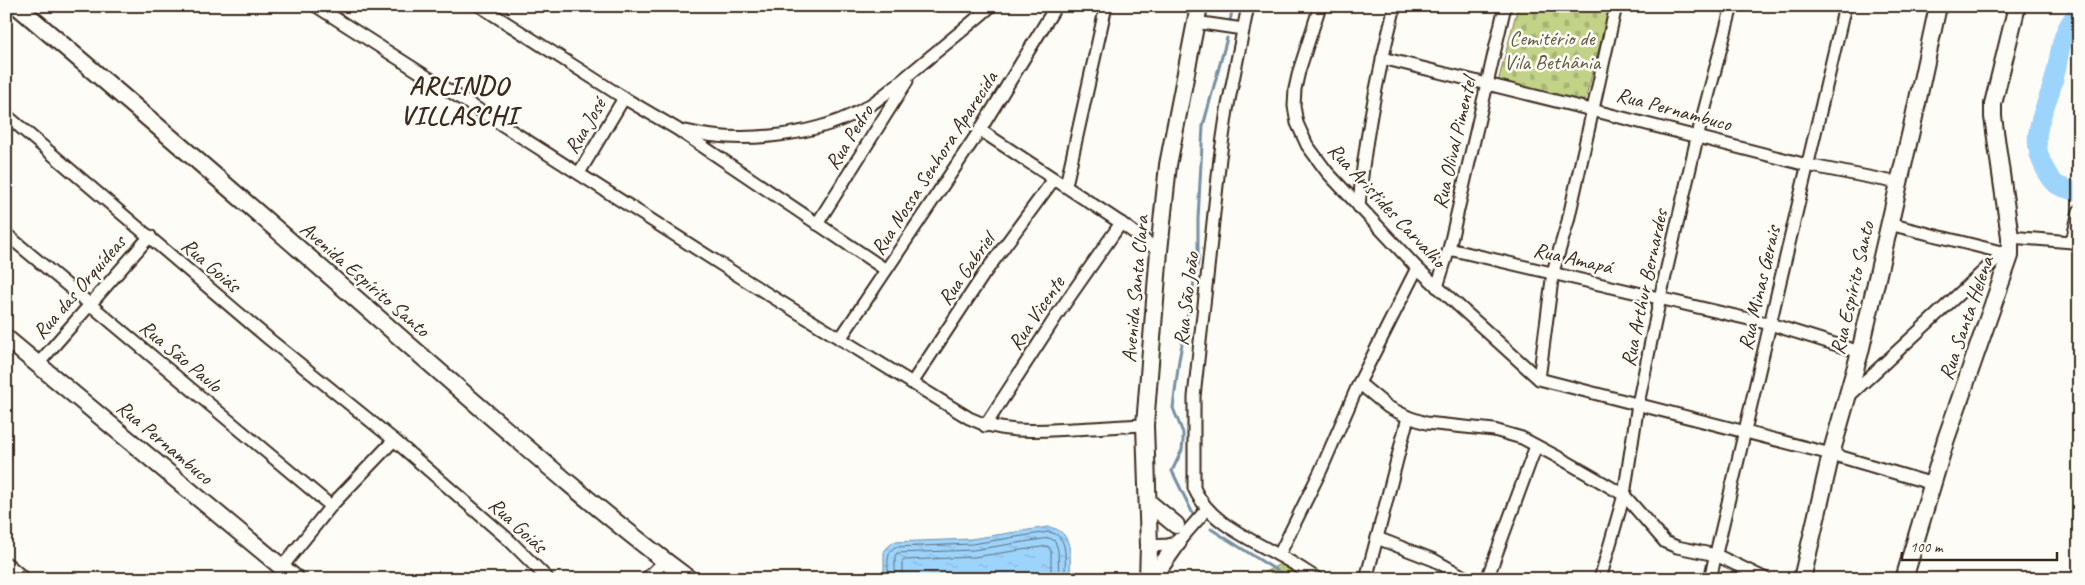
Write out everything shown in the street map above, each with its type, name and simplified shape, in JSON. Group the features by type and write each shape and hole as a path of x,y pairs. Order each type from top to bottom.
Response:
{"street":[{"name":"Avenida Espírito Santo","path":"17,6 146,115 480,407 689,579"},
{"path":"316,6 840,339 969,418 985,426 1031,431 1145,425"},
{"path":"480,6 624,98 677,129 886,270"},
{"path":"677,129 701,135 742,138 782,134 826,125 850,116 870,105 914,71 991,6"},
{"name":"Rua Nossa Senhora Aparecida","path":"840,339 980,130 1056,6"},
{"path":"1066,186 1106,6"},
{"name":"Rua São João","path":"1248,6 1242,29 1220,158 1194,397 1194,488 1207,509 1234,530 1318,579"},
{"name":"Rua Aristides Carvalho","path":"1320,6 1299,70 1295,89 1294,106 1297,123 1307,145 1327,172 1417,268 1539,379"},
{"path":"1359,207 1367,134 1382,58 1395,6"},
{"name":"Rua Olival Pimentel","path":"1437,287 1449,249 1505,6"},
{"path":"1616,6 1568,221 1553,272 1539,379 1831,454 1933,484"},
{"name":"Rua Arthur Bernardes","path":"1600,579 1624,495 1638,404 1660,298 1697,138 1732,6"},
{"name":"Rua Minas Gerais","path":"1710,579 1845,6"},
{"name":"Rua Espírito Santo","path":"1802,579 1831,454 1860,352 1938,6"},
{"name":"Rua Santa Helena","path":"1904,579 2010,238 1993,117 1993,104 2017,6"},
{"path":"1197,14 1242,29"},
{"name":"Avenida Santa Clara","path":"1148,579 1149,546 1145,425 1159,251 1168,165 1197,14"},
{"name":"Rua Pernambuco","path":"1382,58 1807,165 1899,183"},
{"name":"Rua Pedro","path":"817,224 914,71"},
{"name":"Rua José","path":"579,173 624,98"},
{"name":"Rua Goiás","path":"6,116 150,236 269,339 394,440 509,540 548,579"},
{"path":"980,130 1121,222 1159,251"},
{"name":"Rua Gabriel","path":"912,382 984,274 1054,179"},
{"path":"2010,238 2072,242 2078,213"},
{"name":"Rua Vicente","path":"985,426 1061,309 1121,222"},
{"path":"1889,224 2006,254"},
{"name":"Rua São Paulo","path":"6,234 331,506"},
{"name":"Rua das Orquídeas","path":"38,364 89,303 150,236"},
{"name":"Rua Amapá","path":"1449,249 1770,324 1860,352"},
{"path":"1847,398 2006,254"},
{"path":"1279,555 1321,470 1359,383 1417,268"},
{"name":"Rua Pernambuco","path":"6,338 296,579"},
{"path":"1359,383 1388,407 1408,417 1426,422 1494,430 1522,438 1624,495 1665,542 1677,547 1716,555 1766,579"},
{"path":"1366,579 1408,417"},
{"path":"282,567 331,506 394,440"},
{"path":"1487,579 1536,446"},
{"path":"1148,502 1184,526"},
{"path":"1152,579 1178,542 1184,526 1207,509"},
{"path":"1148,526 1184,526"},
{"path":"1377,538 1434,560 1468,579"},
{"path":"1149,546 1168,545 1178,542"},
{"path":"646,579 665,561"},
{"path":"6,566 22,579"}],"green space":[{"name":"Cemitério de Vila Bethânia","path":"1518,6 1610,6 1584,105 1498,82"},
{"path":"1280,564 1304,579 1252,579"}],"water":[{"path":"1048,527 1057,529 1067,539 1070,555 1070,579 884,579 884,551 893,542 971,539"}],"waterway":[{"path":"1230,21 1233,6"},
{"path":"2079,12 2072,19 2064,35 2051,91 2040,123 2037,144 2039,155 2051,179 2061,187 2079,192"},
{"path":"1193,514 1172,471 1182,450 1183,441 1183,433 1173,408 1179,360 1198,261 1198,219 1203,126 1227,38"},
{"path":"1211,529 1290,579"}],"district":[{"name":"ARLINDO VILLASCHI","path":"459,100"}]}
